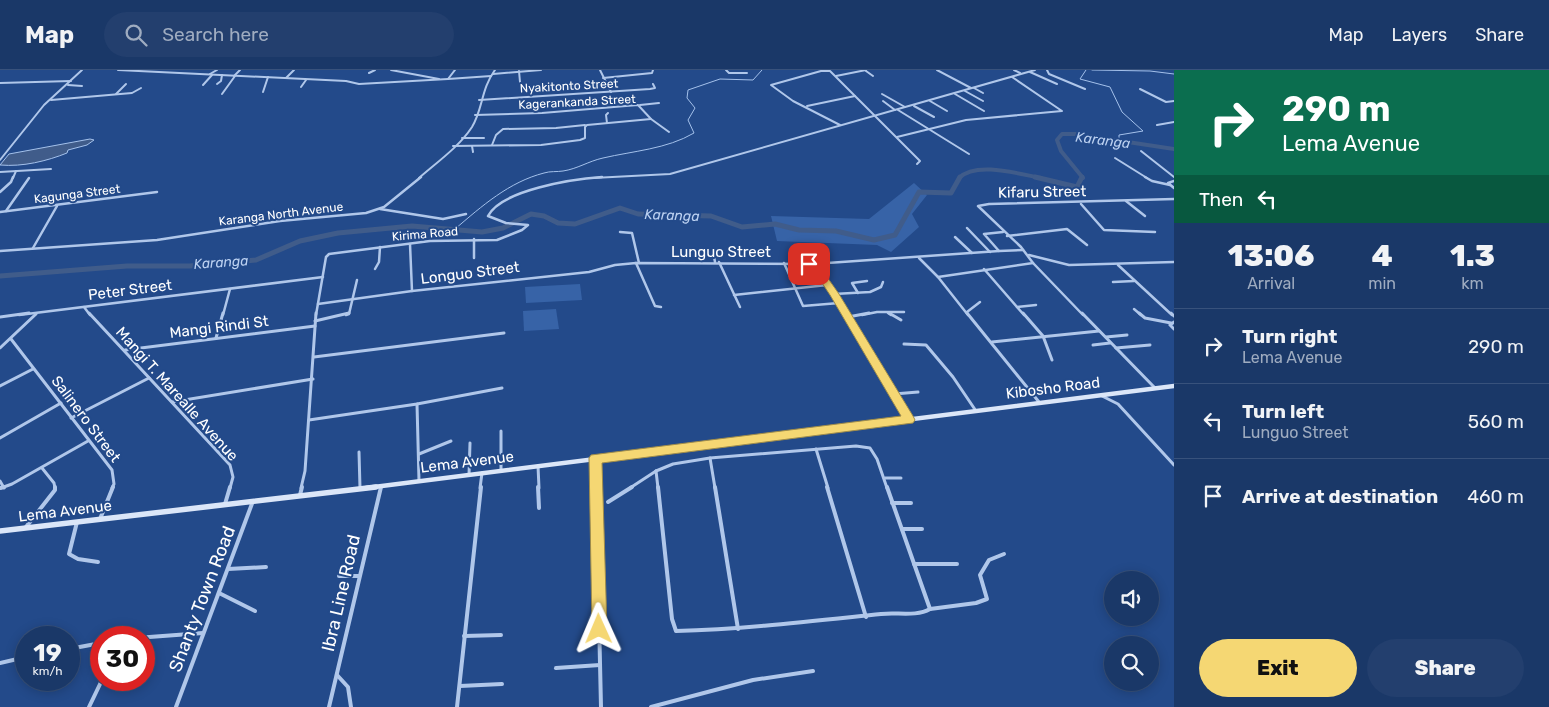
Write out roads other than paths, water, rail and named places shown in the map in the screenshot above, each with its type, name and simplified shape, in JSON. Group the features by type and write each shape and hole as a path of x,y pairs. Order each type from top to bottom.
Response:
{"main road":[{"name":"Kibosho Road","path":"936,416 1174,386"},
{"name":"Lema Avenue","path":"0,531 381,486 936,416"}],"street":[{"path":"0,160 50,100 82,70"},
{"path":"118,70 379,84 541,70"},
{"path":"203,85 217,70"},
{"path":"222,94 240,70"},
{"path":"285,78 294,70"},
{"path":"369,73 375,70"},
{"path":"391,70 442,80"},
{"path":"448,79 454,70"},
{"name":"Karanga North Avenue","path":"0,251 157,240 280,221 366,213 380,209 387,205 453,146 470,128 482,90 495,70"},
{"path":"600,70 611,92"},
{"path":"603,78 652,73 653,70"},
{"path":"726,70 729,73 748,73"},
{"path":"851,70 855,73"},
{"path":"836,76 865,70 873,76"},
{"path":"937,70 983,93"},
{"path":"1014,70 1021,74"},
{"path":"917,164 920,161 897,137 875,116 855,96 836,76 830,71 823,71 772,85 793,101 840,125 875,116 896,110 905,108 1035,70"},
{"path":"1047,70 1050,74 1085,89"},
{"path":"519,71 520,82"},
{"path":"1029,72 1057,84"},
{"path":"217,84 221,81 222,75"},
{"path":"263,92 268,77"},
{"path":"897,137 969,120 1062,111 1012,77"},
{"path":"301,87 307,80"},
{"path":"0,84 72,81"},
{"path":"115,94 126,84"},
{"name":"Nyakitonto Street","path":"479,100 654,88 653,84"},
{"path":"67,85 82,86"},
{"path":"50,100 135,93 141,88"},
{"path":"1140,89 1166,102 1174,102"},
{"path":"965,90 983,101"},
{"path":"955,93 984,110"},
{"path":"882,94 905,108"},
{"path":"806,106 855,96"},
{"path":"930,100 947,111"},
{"path":"883,102 969,154"},
{"path":"639,105 659,103"},
{"name":"Kagerankanda Street","path":"475,115 542,113 639,105 651,119 669,132"},
{"path":"913,105 934,117"},
{"path":"607,123 606,115 608,112"},
{"path":"492,145 496,135 503,129 556,128 651,119"},
{"path":"1157,125 1174,122"},
{"path":"453,146 541,144 582,140 585,137 586,125"},
{"name":"Kirima Road","path":"323,277 326,257 329,254 410,244 474,239 502,239 522,230 528,225 506,223 490,218 488,212 500,202 532,189 599,177 665,175 840,125"},
{"path":"461,138 484,138"},
{"path":"471,146 474,148 474,152"},
{"path":"1141,151 1174,177"},
{"path":"1115,158 1152,181 1170,185 1174,188"},
{"path":"0,172 51,169"},
{"path":"0,192 11,182 16,171"},
{"path":"5,211 29,178"},
{"path":"1170,185 1169,182 1174,181"},
{"name":"Kagunga Street","path":"0,212 157,192"},
{"name":"Kifaru Street","path":"1156,388 1033,263 1023,250 980,209 979,205 1174,199"},
{"path":"1125,200 1146,216"},
{"path":"1081,203 1104,230 1137,233 1155,232"},
{"path":"33,249 57,205"},
{"path":"380,209 445,219 466,214"},
{"path":"967,228 990,252"},
{"path":"1008,236 1066,228 1072,230 1087,244"},
{"path":"620,232 632,233 638,263 655,306 661,307"},
{"path":"1000,251 984,234 1003,232"},
{"path":"955,237 972,253"},
{"path":"474,239 474,258"},
{"path":"410,244 412,291"},
{"path":"375,269 379,262 380,247"},
{"path":"715,262 713,251 717,250"},
{"name":"Lunguo Street","path":"625,264 715,262 813,264 1023,250"},
{"path":"1027,255 1066,265 1174,262"},
{"path":"918,258 938,277 1040,402"},
{"path":"719,262 740,307"},
{"path":"784,263 803,306 840,303"},
{"path":"938,277 1033,263"},
{"name":"Longuo Street","path":"318,304 412,291 589,272 625,264"},
{"path":"813,264 840,303 909,420"},
{"path":"1118,264 1174,316"},
{"path":"984,269 1043,336 1052,360"},
{"path":"300,495 305,471 313,379 315,321 323,277"},
{"name":"Peter Street","path":"0,317 323,277"},
{"path":"315,321 347,315 351,311 357,280"},
{"path":"858,293 852,283 866,281"},
{"path":"1113,282 1135,281"},
{"path":"834,294 874,291 883,285 883,282"},
{"path":"734,295 827,285"},
{"path":"216,338 230,289"},
{"path":"967,312 980,302"},
{"path":"1017,307 1036,305"},
{"name":"Mangi T. Marealle Avenue","path":"84,307 93,319 230,465 233,477 225,504"},
{"path":"1134,309 1145,318 1172,323 1174,328"},
{"path":"848,317 885,312 904,312"},
{"path":"885,312 902,320"},
{"path":"0,348 11,340 36,313"},
{"name":"Mangi Rindi St","path":"124,350 315,326"},
{"path":"991,342 1099,331"},
{"path":"314,357 504,332"},
{"path":"1106,338 1127,335"},
{"name":"Salinero Street","path":"11,340 88,441 108,463 114,480 100,519"},
{"path":"1094,346 1111,343"},
{"path":"904,344 926,345 955,380 976,411"},
{"path":"1116,348 1150,345"},
{"path":"0,386 34,369"},
{"path":"71,418 149,378"},
{"path":"172,402 313,379"},
{"path":"309,420 417,404 502,388"},
{"path":"894,394 918,392"},
{"path":"1099,395 1118,404 1174,465"},
{"path":"0,438 61,404"},
{"path":"417,404 419,481"},
{"path":"501,431 501,471"},
{"path":"0,481 2,488 42,468 88,441"},
{"path":"418,454 451,441"},
{"path":"469,475 470,443"},
{"path":"608,502 656,471 673,464 710,458 856,446 868,447 874,453 885,478 930,609"},
{"path":"816,449 866,617"},
{"path":"359,452 360,488"},
{"path":"595,458 601,707"},
{"path":"710,458 738,629"},
{"path":"538,466 539,508"},
{"path":"26,528 55,490 54,483 42,468"},
{"path":"656,471 674,629 679,632 738,629 891,613 923,613 948,604 981,602 988,600 980,574 989,560 1004,554"},
{"path":"457,707 482,473"},
{"path":"885,478 901,478"},
{"name":"Ibra Line Road","path":"329,707 381,486"},
{"name":"Shanty Town Road","path":"176,707 253,501"},
{"path":"892,502 911,503"},
{"path":"78,521 69,554 78,559 98,562"},
{"path":"902,529 922,529"},
{"path":"914,564 957,564"},
{"path":"228,569 266,567"},
{"path":"338,576 359,576"},
{"path":"219,593 255,611"},
{"path":"155,637 203,634"},
{"path":"464,636 502,635"},
{"path":"0,663 15,660"},
{"path":"556,668 600,665"},
{"path":"651,707 753,680 813,671"},
{"path":"337,675 348,687 351,707"},
{"path":"460,686 502,684"},
{"path":"89,707 97,691"}],"waterway":[{"path":"455,229 496,196 531,177 546,172 568,170 603,158 673,143 694,133 688,120 695,108 687,98 688,90 720,79 753,80 762,70"},
{"path":"1086,70 1080,79 1110,87 1122,112 1143,131 1119,135 1119,140"},
{"path":"1092,70 1150,71 1174,74"},
{"name":"Karanga","path":"1083,178 1061,151 1057,140 1062,134 1075,134 1174,149"},
{"name":"Karanga","path":"960,178 976,170 987,169 1041,178"},
{"name":"Karanga","path":"1035,177 1077,187 1082,177"},
{"name":"Karanga","path":"0,276 127,266 190,266 256,260 300,241 338,233 412,226 482,232 503,228 531,214 544,216 558,223 575,224 620,208 638,214 711,216 742,227 775,224 799,230 836,231 874,240 895,235 919,192 951,193 960,178"}]}
